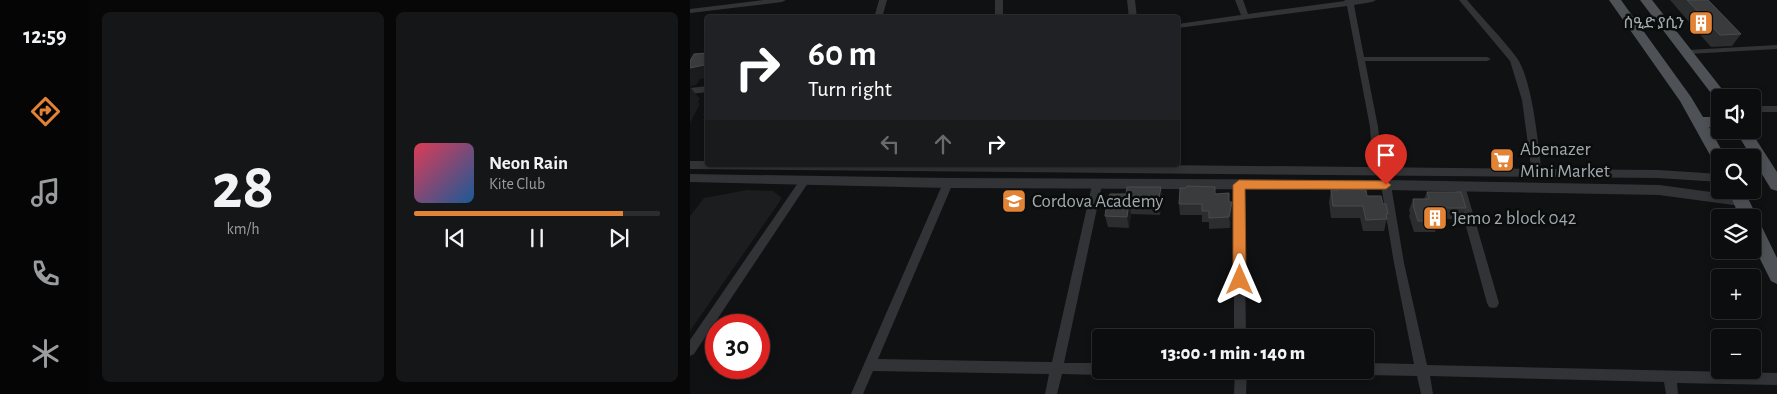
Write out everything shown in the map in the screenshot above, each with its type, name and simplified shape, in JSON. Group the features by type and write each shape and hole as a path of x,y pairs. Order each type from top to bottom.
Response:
{"main road":[{"path":"1615,0 1653,51 1699,122 1714,149"},
{"path":"1646,0 1715,89"},
{"path":"1699,122 1711,122"},
{"path":"1748,139 1775,177"},
{"path":"1761,243 1777,276"}],"street":[{"path":"690,11 782,0"},
{"path":"879,15 883,0"},
{"path":"999,0 999,15"},
{"path":"1131,0 1134,15"},
{"path":"1239,0 1245,17"},
{"path":"1180,26 1372,0"},
{"path":"1463,0 1509,53 1518,68 1525,96 1537,174"},
{"path":"1349,2 1374,128 1378,171"},
{"path":"1688,52 1773,47 1777,56"},
{"path":"1361,59 1487,59"},
{"path":"690,91 705,89"},
{"path":"1761,109 1777,109"},
{"path":"690,165 705,165"},
{"path":"1009,167 1658,174 1711,177"},
{"path":"1056,184 1060,168"},
{"path":"1477,173 1483,187"},
{"path":"690,178 1097,185 1460,186 1658,190 1711,193"},
{"path":"690,350 805,180"},
{"path":"857,394 948,183"},
{"path":"1051,394 1097,185"},
{"path":"1239,185 1240,329"},
{"path":"1386,185 1399,263 1427,394"},
{"path":"1460,186 1493,303"},
{"path":"869,365 1092,369"},
{"path":"1374,369 1777,379"},
{"path":"1670,376 1672,394"},
{"path":"1240,394 1241,379"}],"shaded area":[{"path":"747,190 773,191 782,198 690,331 690,216 704,198"}],"building":[{"path":"1687,0 1708,0 1741,34 1720,35"},
{"path":"705,53 704,65 690,68 690,61 694,54"},
{"path":"1187,186 1215,187 1215,194 1229,193 1229,202 1232,202 1229,217 1209,218 1209,211 1202,211 1202,204 1179,204 1180,188 1186,188"},
{"path":"1127,187 1161,187 1158,203 1129,203 1127,217 1105,216 1107,200 1110,194 1126,194"},
{"path":"1337,188 1366,190 1367,196 1381,196 1383,204 1386,204 1387,219 1366,220 1363,206 1333,206 1331,190 1338,190"},
{"path":"1427,192 1461,192 1466,208 1443,208 1443,213 1437,214 1439,221 1418,221 1413,199 1429,199"}],"place":[{"name":"ሰዒድ ያሲን","path":"1701,23"},
{"name":"Abenazer Mini Market","path":"1502,160"},
{"name":"Cordova Academy","path":"1014,201"},
{"name":"Jemo 2 block 042","path":"1435,218"}],"route":[{"path":"1240,280 1239,185 1386,185"}]}
